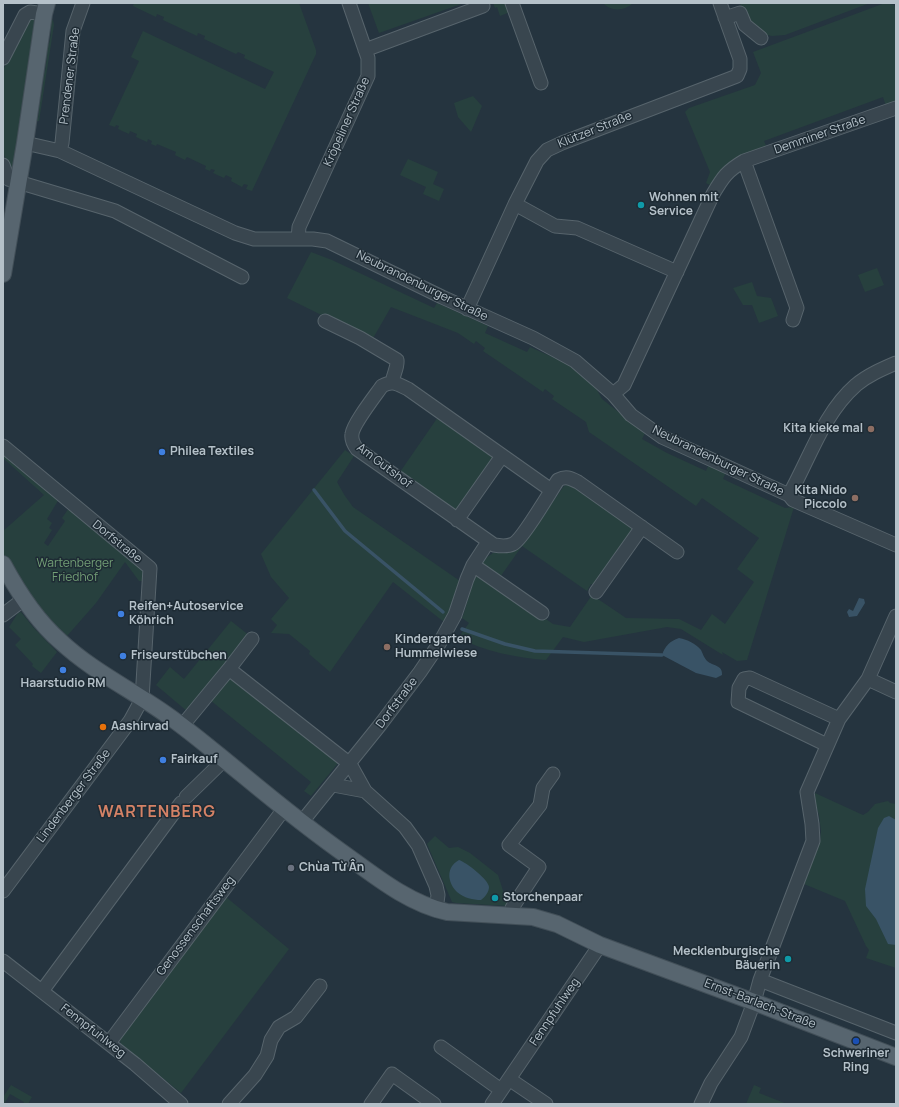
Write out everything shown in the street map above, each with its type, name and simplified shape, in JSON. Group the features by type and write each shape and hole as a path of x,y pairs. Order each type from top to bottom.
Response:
{"main road":[{"path":"3,274 25,143 45,8"},
{"path":"3,564 24,598 43,624 61,642 88,663 182,726 302,823 374,875 416,901 436,910 533,918 557,924 600,945"},
{"name":"Ernst-Barlach-Straße","path":"600,945 730,988 754,1002 896,1057"}],"street":[{"name":"Prendener Straße","path":"60,151 73,31 83,3"},
{"name":"Kröpeliner Straße","path":"298,239 299,227 368,76 369,66 365,50 349,3"},
{"path":"512,3 541,83"},
{"name":"Klützer Straße","path":"468,308 514,204 537,161 547,150 567,140 737,76 740,69 740,59 720,3"},
{"path":"365,50 483,6"},
{"path":"3,58 25,15 45,8"},
{"path":"725,18 738,8 745,25 761,38"},
{"name":"Demminer Straße","path":"613,394 624,385 713,194 723,176 744,161 896,108"},
{"name":"Neubrandenburger Straße","path":"25,143 60,151 235,233 254,239 298,239 327,241 533,338 575,360 613,394 630,415 662,436 789,495 793,500 896,545"},
{"path":"744,161 800,303 793,320"},
{"path":"3,164 8,179 115,211 242,277"},
{"path":"514,204 555,226 578,228 677,272"},
{"path":"324,321 360,338 397,360 398,366 392,377 392,383 397,383 408,389 551,490"},
{"name":"Neubrandenburger Straße","path":"789,495 826,421 839,404 856,386 877,371 896,363"},
{"name":"Am Gutshof","path":"392,383 382,386 354,426 352,434 353,443 357,449 488,542 494,545 504,546 513,544 522,536 558,480 564,477 570,478 677,552"},
{"name":"Dorfstraße","path":"3,446 150,568 142,699"},
{"path":"457,520 502,456"},
{"path":"596,592 642,527"},
{"path":"488,542 473,565 542,613"},
{"name":"Dorfstraße","path":"302,823 350,764 424,666 450,626 473,565"},
{"path":"3,615 24,598"},
{"path":"701,1104 711,1083 741,1037 754,1002 760,980 813,841 807,792 839,719 868,679 896,616"},
{"path":"182,726 252,639"},
{"path":"229,669 350,764 365,791 406,827 418,845 436,886 438,895 436,910"},
{"path":"827,745 738,702 740,688 744,679 750,678 839,719"},
{"path":"868,679 896,692"},
{"name":"Lindenberger Straße","path":"3,891 130,721 142,699"},
{"path":"42,991 184,800 224,760"},
{"path":"512,916 512,908 539,867 510,845 540,805 543,788 553,774"},
{"path":"333,785 365,791"},
{"name":"Genossenschaftsweg","path":"108,1043 284,809"},
{"name":"Fennpfuhlweg","path":"492,1104 600,945"},
{"name":"Fennpfuhlweg","path":"3,961 135,1064 181,1104"},
{"name":"Ernst-Barlach-Straße","path":"760,980 896,1033"},
{"path":"228,1104 254,1075 267,1056 271,1040 279,1026 296,1017 320,986"},
{"path":"441,1047 501,1090"},
{"path":"371,1104 392,1074 434,1104"},
{"path":"509,1079 546,1104"}],"green space":[{"path":"134,3 299,3 316,50 316,54 252,191 246,189 248,185 244,184 242,187 231,181 232,178 226,175 224,178 213,173 215,170 211,169 210,171 205,169 206,166 187,157 185,160 175,155 176,152 157,144 156,146 151,144 152,141 148,139 147,142 136,137 137,134 130,131 129,134 118,129 119,126 116,125 115,127 109,125 139,61 131,57 143,31 265,89 274,72 244,58 245,55 238,52 236,54 204,39 205,36 198,33 197,36 163,20 164,17 157,14 156,17 133,6"},
{"path":"368,3 464,3 379,33"},
{"path":"493,3 506,3 510,12 500,16 497,7 495,8"},
{"path":"603,3 633,3 626,8 614,9"},
{"path":"740,3 870,3 785,35 772,36 763,34 746,18"},
{"path":"885,3 894,5 896,9 896,102 886,106 883,97 764,141 767,148 714,187 706,183 710,172 685,112 689,108 755,85 761,73 753,52"},
{"path":"28,19 38,19 13,176 11,175 3,152 3,70"},
{"path":"50,19 53,20 54,25 39,121 34,121 38,118 39,110 36,106 37,102 40,100 43,82 40,78 41,74 45,71 47,56 44,52 50,38"},
{"path":"473,96 482,106 471,132 458,117 454,103"},
{"path":"408,159 438,172 433,184 444,189 439,201 423,194 426,187 400,175"},
{"path":"311,252 332,260 434,308 437,303 488,326 485,333 527,352 530,347 570,365 585,377 597,390 602,399 645,433 642,439 667,453 706,471 709,464 726,472 723,479 785,508 794,507 747,660 737,661 722,652 723,655 681,629 667,627 584,642 563,637 546,660 523,658 501,653 479,647 458,638 469,623 462,618 475,575 480,573 553,624 570,627 592,595 626,618 679,619 701,630 712,614 725,624 754,582 737,569 759,538 702,498 696,506 589,432 586,422 552,399 554,396 545,389 543,392 483,351 485,348 476,341 474,344 458,333 391,307 372,340 287,298"},
{"path":"877,268 884,285 865,292 858,275"},
{"path":"752,282 757,296 771,298 778,316 759,323 752,305 743,305 733,288"},
{"path":"438,417 496,456 458,513 400,472"},
{"path":"345,450 354,456 337,482 353,507 460,581 454,605 444,622 393,582 330,672 309,654 310,651 289,634 271,633 277,625 271,619 289,598 271,577 261,554"},
{"name":"Wartenberger Friedhof","path":"3,452 59,499 47,519 52,523 49,528 52,530 44,543 48,546 65,521 62,518 69,508 141,568 144,575 144,581 139,581 125,562 96,603 67,636 61,630 57,632 14,574 3,554 3,531 44,495 3,458"},
{"path":"570,484 633,527 634,530 594,585 591,584 587,591 522,546 498,580 484,570 482,562 484,559 493,553 524,543 564,486"},
{"path":"21,612 57,652 41,673 32,666 33,664 15,645 21,639 9,627 18,613"},
{"path":"231,621 250,636 188,712 156,685 170,667 184,679"},
{"path":"231,675 339,762 311,796 304,791 311,782 210,700"},
{"path":"815,793 863,815 875,804 888,801 896,804 896,968 866,958 869,950 845,901 804,884 820,841 821,831 819,815 814,800"},
{"path":"435,836 449,848 458,847 470,853 498,875 508,906 452,902 427,844"},
{"path":"226,897 289,949 181,1093 121,1044 119,1038"},
{"path":"11,1085 32,1097 28,1104 23,1104 24,1102 10,1094 3,1104 3,1097"},
{"path":"754,1085 761,1088 759,1093 787,1104 746,1104"}],"water":[{"path":"859,598 864,599 865,603 857,616 849,617 847,612 849,609 853,611"},
{"path":"679,638 696,645 709,663 721,669 722,675 716,678 696,673 662,655 668,644"},
{"path":"889,816 896,820 896,945 888,944 876,919 866,906 865,889 878,828 884,818"},
{"path":"459,860 477,872 488,884 488,891 481,900 463,896 457,892 451,884 449,875 450,871"}],"waterway":[{"path":"314,490 345,531 443,612"},
{"path":"462,629 505,644 535,651 662,655"}],"place":[{"name":"Wohnen mit Service","path":"641,205"},
{"name":"Kita kieke mal","path":"871,429"},
{"name":"Philea Textiles","path":"162,452"},
{"name":"Kita Nido Piccolo","path":"855,498"},
{"name":"Reifen+Autoservice Köhrich","path":"121,614"},
{"name":"Kindergarten Hummelwiese","path":"387,647"},
{"name":"Friseurstübchen","path":"123,656"},
{"name":"Haarstudio RM","path":"63,670"},
{"name":"Aashirvad","path":"103,727"},
{"name":"Fairkauf","path":"163,760"},
{"name":"Chùa Từ Ân","path":"291,868"},
{"name":"Storchenpaar","path":"495,898"},
{"name":"Mecklenburgische Bäuerin","path":"788,959"},
{"name":"Schweriner Ring","path":"856,1041"}],"district":[{"name":"WARTENBERG","path":"157,813"}]}
